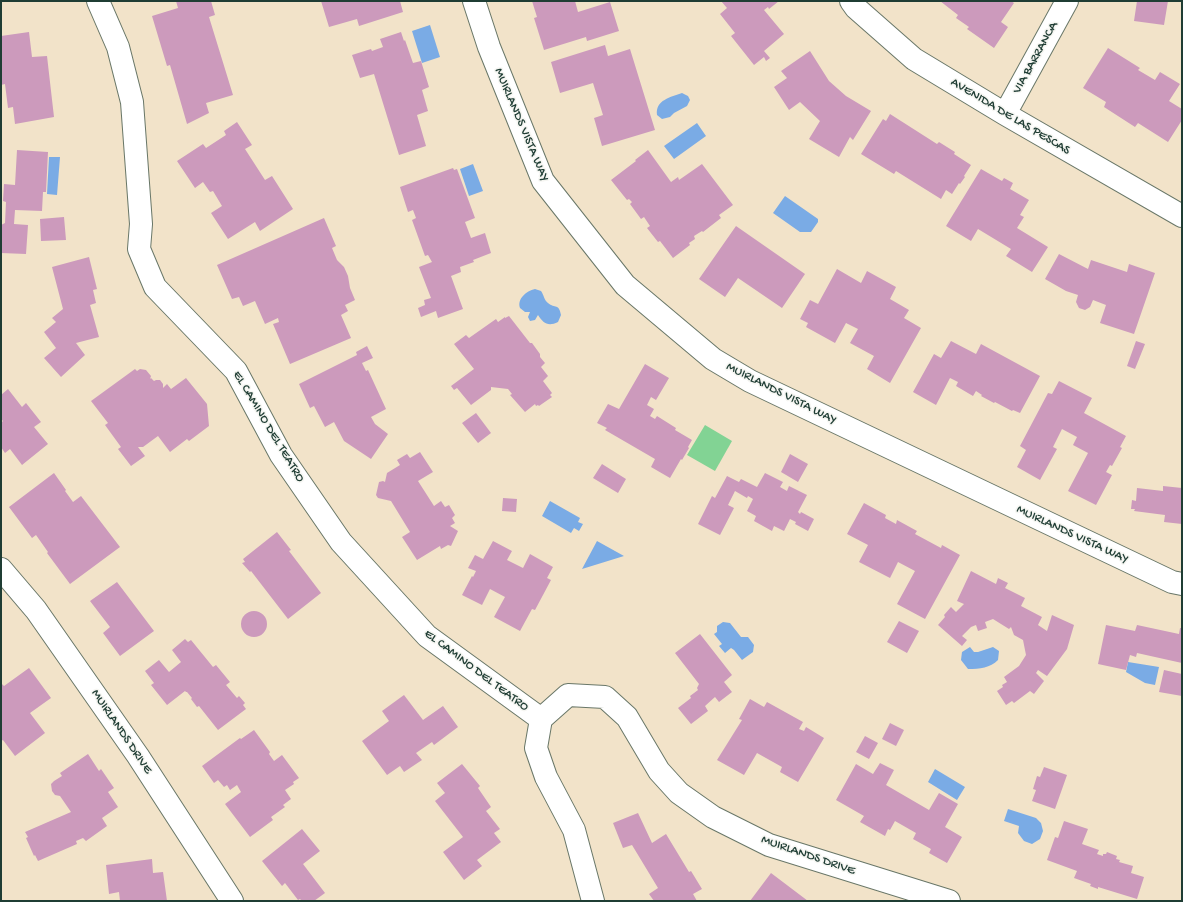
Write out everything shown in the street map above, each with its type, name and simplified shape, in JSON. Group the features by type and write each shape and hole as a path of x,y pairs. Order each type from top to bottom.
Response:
{"street":[{"name":"EL CAMINO DEL TEATRO","path":"98,1 118,46 132,102 141,224 139,249 155,287 236,371 281,455 340,542 427,636 541,719"},
{"name":"MUIRLANDS VISTA WAY","path":"474,1 490,47 543,181 625,285 713,359 750,382 1172,582 1182,584"},
{"name":"AVENIDA DE LAS PESCAS","path":"851,1 856,8 914,59 1005,114 1182,216"},
{"name":"VIA BARRANCA","path":"1005,114 1067,1"},
{"name":"MUIRLANDS DRIVE","path":"1,569 41,616 138,756 232,901"},
{"name":"MUIRLANDS DRIVE","path":"541,719 568,695 605,698 627,717 659,771 679,793 713,817 770,845 949,901"},
{"path":"541,719 536,748 546,776 574,830 593,901"}],"green space":[{"path":"705,425 732,441 715,471 687,455"}],"water":[{"path":"430,25 440,57 422,63 412,31"},
{"path":"682,93 688,96 690,100 687,106 670,117 662,119 657,115 657,110 661,103"},
{"path":"697,123 706,136 674,159 664,146"},
{"path":"49,157 60,157 57,195 47,194"},
{"path":"473,164 483,191 469,196 460,169"},
{"path":"785,196 818,219 818,222 811,232 800,232 773,213"},
{"path":"535,289 541,291 550,305 559,309 561,315 558,322 551,324 546,323 538,315 535,320 530,321 528,317 530,312 525,312 520,308 519,305 523,296"},
{"path":"550,501 580,518 578,522 583,524 579,531 574,528 571,533 542,516"},
{"path":"597,541 624,556 582,569"},
{"path":"723,622 730,623 741,637 748,637 754,645 753,652 742,660 731,648 725,653 719,646 722,644 714,634 717,632 717,626"},
{"path":"970,647 974,652 978,652 993,647 999,651 998,660 992,665 984,668 968,669 961,660 962,652"},
{"path":"1128,662 1159,667 1155,685 1145,683 1126,672"},
{"path":"935,769 965,787 957,800 928,782"},
{"path":"1008,809 1036,818 1041,823 1043,831 1040,839 1032,844 1024,841 1018,833 1019,826 1004,821"}],"building":[{"path":"176,1 211,1 215,15 209,17 233,95 206,103 209,113 187,124 170,65 167,66 152,16 178,8"},
{"path":"321,1 400,1 403,12 359,26 357,19 329,27"},
{"path":"532,1 575,1 578,12 610,2 619,31 587,41 586,37 544,50 534,18 537,17"},
{"path":"721,1 779,1 769,9 768,7 764,10 784,34 764,51 770,58 766,61 764,57 754,65 731,36 735,33 720,14 727,8"},
{"path":"940,1 1011,1 1014,3 1001,22 1008,27 994,48 967,29 969,27 956,18 958,15"},
{"path":"1137,1 1168,1 1164,25 1134,21"},
{"path":"29,32 32,57 47,56 54,117 15,124 13,107 8,108 5,84 1,85 1,36"},
{"path":"401,32 413,63 421,61 429,87 422,90 428,111 417,115 426,146 399,155 374,74 360,78 352,55 383,47 380,39"},
{"path":"605,45 608,56 630,49 655,130 602,146 594,118 603,115 593,83 560,93 551,62"},
{"path":"1108,48 1140,68 1138,70 1155,80 1160,72 1180,84 1169,101 1182,109 1182,120 1168,142 1138,123 1135,127 1104,107 1106,102 1083,88"},
{"path":"810,51 829,81 846,96 871,111 853,140 850,137 839,157 809,139 820,121 800,102 789,110 774,87 787,78 781,71"},
{"path":"890,114 937,144 939,142 955,152 954,154 971,165 964,176 965,177 952,194 946,190 941,199 896,171 894,174 861,154 883,119 886,121"},
{"path":"237,122 252,145 245,149 265,180 272,176 293,209 260,231 255,222 228,239 211,213 222,206 213,191 210,192 203,182 195,188 177,161 203,144 206,148 226,135 224,131"},
{"path":"17,150 48,152 46,192 43,192 42,211 15,210 14,224 28,225 26,254 1,253 1,225 5,223 6,202 3,201 4,184 15,185"},
{"path":"648,150 671,182 678,177 679,180 702,164 733,205 719,215 721,218 703,232 702,231 694,236 695,239 689,243 690,245 673,258 660,241 658,242 647,228 650,226 644,217 641,219 630,204 632,202 629,199 627,200 611,180"},
{"path":"453,168 454,170 457,169 475,218 465,222 471,238 485,233 491,253 473,260 474,262 460,267 461,272 451,276 463,309 438,318 436,311 421,317 418,308 425,305 424,300 431,298 419,267 432,262 428,255 425,256 412,220 416,218 413,210 408,212 400,187"},
{"path":"981,169 1002,181 1004,178 1013,183 1010,189 1029,200 1020,215 1024,217 1017,228 1048,247 1032,272 1006,256 1011,249 978,229 971,241 946,226"},
{"path":"64,217 66,240 41,241 40,219"},
{"path":"324,218 336,246 332,248 337,260 344,267 348,276 350,288 355,300 345,305 348,311 341,315 351,338 290,364 273,324 279,322 278,318 265,324 255,301 243,306 239,297 232,299 217,265"},
{"path":"736,226 805,274 782,308 738,278 725,297 699,279"},
{"path":"1059,254 1088,269 1091,260 1127,272 1129,264 1155,273 1134,334 1100,323 1106,305 1093,300 1090,307 1085,310 1079,308 1076,302 1078,295 1066,291 1045,279"},
{"path":"89,257 97,289 93,290 96,303 90,305 99,337 76,343 85,355 61,377 44,358 56,348 44,332 56,322 52,318 63,309 52,267"},
{"path":"837,269 861,283 867,271 896,287 890,299 909,310 904,318 921,328 890,383 867,369 874,356 850,343 858,329 846,323 835,343 806,327 808,323 800,319 810,300 818,304"},
{"path":"509,316 540,354 540,357 545,363 541,367 548,376 543,381 552,393 550,395 552,397 539,406 536,406 535,404 525,412 510,395 512,394 508,389 491,387 491,390 471,405 457,388 454,390 451,386 474,369 454,344 466,335 469,338 496,319 498,322"},
{"path":"951,341 976,354 981,344 1040,376 1020,413 1013,410 1012,411 995,402 994,403 981,396 982,395 976,391 973,396 956,386 958,382 950,378 936,405 913,392 934,354 941,358"},
{"path":"1136,341 1145,344 1135,369 1127,366"},
{"path":"367,346 373,358 362,363 366,371 368,370 386,409 371,417 375,424 388,434 371,459 344,441 334,422 325,427 314,406 310,408 299,384 357,355 356,352"},
{"path":"645,364 669,378 656,400 651,397 647,405 654,409 650,416 655,419 657,416 676,428 675,430 692,440 688,447 689,448 670,478 651,467 655,459 605,430 607,428 597,423 608,404 619,409"},
{"path":"135,369 137,371 140,369 146,370 151,376 150,379 151,378 154,381 160,380 163,384 163,388 167,384 171,389 186,378 207,404 209,426 189,441 187,439 170,452 158,436 143,447 138,447 145,456 131,466 118,449 121,447 105,425 108,423 91,401"},
{"path":"1059,381 1092,398 1084,413 1126,436 1120,447 1122,448 1112,466 1110,465 1106,472 1112,475 1096,505 1068,491 1088,453 1073,445 1077,437 1062,429 1053,447 1057,449 1040,480 1017,467 1026,450 1020,446 1048,393 1052,394"},
{"path":"8,389 22,407 26,403 41,422 34,427 48,444 22,465 10,449 5,453 1,447 1,423 3,421 1,419 1,395"},
{"path":"476,413 491,433 478,443 462,423"},
{"path":"420,452 433,472 418,481 434,506 441,501 445,507 449,505 455,515 452,518 455,523 450,526 458,531 451,546 448,545 441,549 440,546 417,560 402,537 410,532 391,501 378,498 376,495 379,482 385,482 387,473 400,465 397,460 407,454 410,458"},
{"path":"790,454 808,464 798,482 781,472"},
{"path":"602,464 626,479 618,493 593,478"},
{"path":"54,473 73,502 81,496 120,547 70,584 47,553 48,552 36,535 32,538 9,507"},
{"path":"765,473 783,482 780,487 787,491 789,486 807,495 798,512 800,514 801,512 814,519 808,531 795,524 796,522 790,519 784,531 774,526 772,531 754,521 756,516 747,511 753,499 748,496 747,498 735,491 728,505 734,508 720,535 698,524 712,496 715,498 727,476 739,482 741,479 757,487"},
{"path":"1163,486 1182,488 1182,524 1164,522 1165,515 1134,511 1135,509 1131,509 1132,500 1136,501 1137,488 1163,491"},
{"path":"503,498 517,499 516,512 502,511"},
{"path":"864,503 886,515 885,518 896,524 897,520 917,531 915,534 941,548 942,545 960,555 925,619 897,604 915,571 898,562 890,578 859,562 868,545 847,534"},
{"path":"277,532 291,550 289,551 321,593 288,619 251,571 250,572 242,563 245,562 243,559"},
{"path":"493,541 512,551 507,560 523,568 530,554 553,567 547,578 551,580 535,610 532,609 520,631 494,617 505,597 490,589 482,605 462,595 476,571 468,568 475,555 483,559"},
{"path":"971,571 996,584 998,578 1008,583 1005,588 1025,598 1021,606 1042,617 1038,625 1047,631 1052,615 1074,625 1067,649 1047,676 1038,670 1036,673 1044,681 1034,694 1030,691 1014,703 1012,701 1006,705 997,691 1007,682 1004,677 1019,666 1026,655 1023,640 1014,635 1011,627 1009,629 993,619 985,622 987,628 978,631 976,625 971,627 962,636 967,640 962,646 938,625 951,607 956,612 964,604 957,601"},
{"path":"117,582 154,631 120,656 103,633 110,627 90,601"},
{"path":"254,611 263,615 267,624 263,633 254,637 245,633 241,624 245,615"},
{"path":"899,621 919,631 907,653 887,642"},
{"path":"1106,625 1135,631 1137,625 1179,634 1180,628 1182,628 1182,663 1137,653 1136,657 1130,655 1126,670 1098,664"},
{"path":"700,634 732,675 724,682 732,692 719,702 715,697 705,706 708,711 691,724 678,708 691,698 690,696 698,690 697,688 699,684 675,653"},
{"path":"185,639 188,642 191,640 213,667 216,665 230,682 226,685 237,698 239,696 245,703 243,705 246,709 218,730 185,691 167,705 151,685 154,683 145,671 159,660 169,672 181,662 172,650"},
{"path":"29,668 51,698 30,713 45,733 15,756 3,740 1,741 1,683 4,686"},
{"path":"1164,670 1182,674 1182,696 1159,692"},
{"path":"404,695 423,720 443,706 458,727 434,745 432,742 416,753 422,760 404,772 400,766 387,775 362,741 389,721 382,711"},
{"path":"750,699 764,707 767,702 803,722 799,729 804,731 806,727 824,738 798,782 780,772 782,767 757,753 744,775 717,760 742,720 739,719"},
{"path":"890,723 904,730 896,746 882,739"},
{"path":"254,730 270,752 269,754 274,761 282,755 299,778 293,782 294,784 285,790 291,799 283,805 285,807 271,817 273,820 250,837 225,804 241,792 237,785 230,790 227,785 224,787 218,780 214,783 202,766 240,738 241,739"},
{"path":"865,736 878,743 869,759 856,752"},
{"path":"88,754 99,771 101,769 114,788 108,792 118,807 102,818 107,826 86,841 83,838 76,841 77,844 38,861 35,855 34,856 25,832 71,812 60,796 55,795 52,791 51,784 62,776 60,773"},
{"path":"880,763 894,770 886,785 929,810 939,793 958,804 945,827 962,837 947,863 929,853 931,849 913,839 916,833 895,821 890,830 888,829 885,836 860,822 864,816 836,800 856,764 873,774"},
{"path":"462,764 480,786 478,788 491,807 486,811 500,829 494,833 501,842 477,860 482,866 464,880 443,852 463,837 435,801 445,793 437,783"},
{"path":"1044,767 1067,775 1055,809 1032,801 1036,790 1033,789 1037,776 1040,777"},
{"path":"638,813 652,843 666,834 689,872 691,871 702,889 693,894 697,901 654,901 649,894 658,888 632,845 623,848 613,823"},
{"path":"1064,821 1088,829 1082,844 1099,850 1097,854 1103,856 1103,854 1106,854 1107,852 1117,856 1116,859 1120,860 1119,862 1133,866 1131,873 1144,877 1137,899 1090,886 1091,884 1074,878 1077,871 1047,860 1055,837 1058,838"},
{"path":"302,829 320,851 303,864 325,893 314,901 298,900 285,883 282,886 262,861"},
{"path":"152,859 153,873 163,872 167,901 120,901 119,892 109,894 106,865"},
{"path":"771,873 808,901 750,901"}]}
